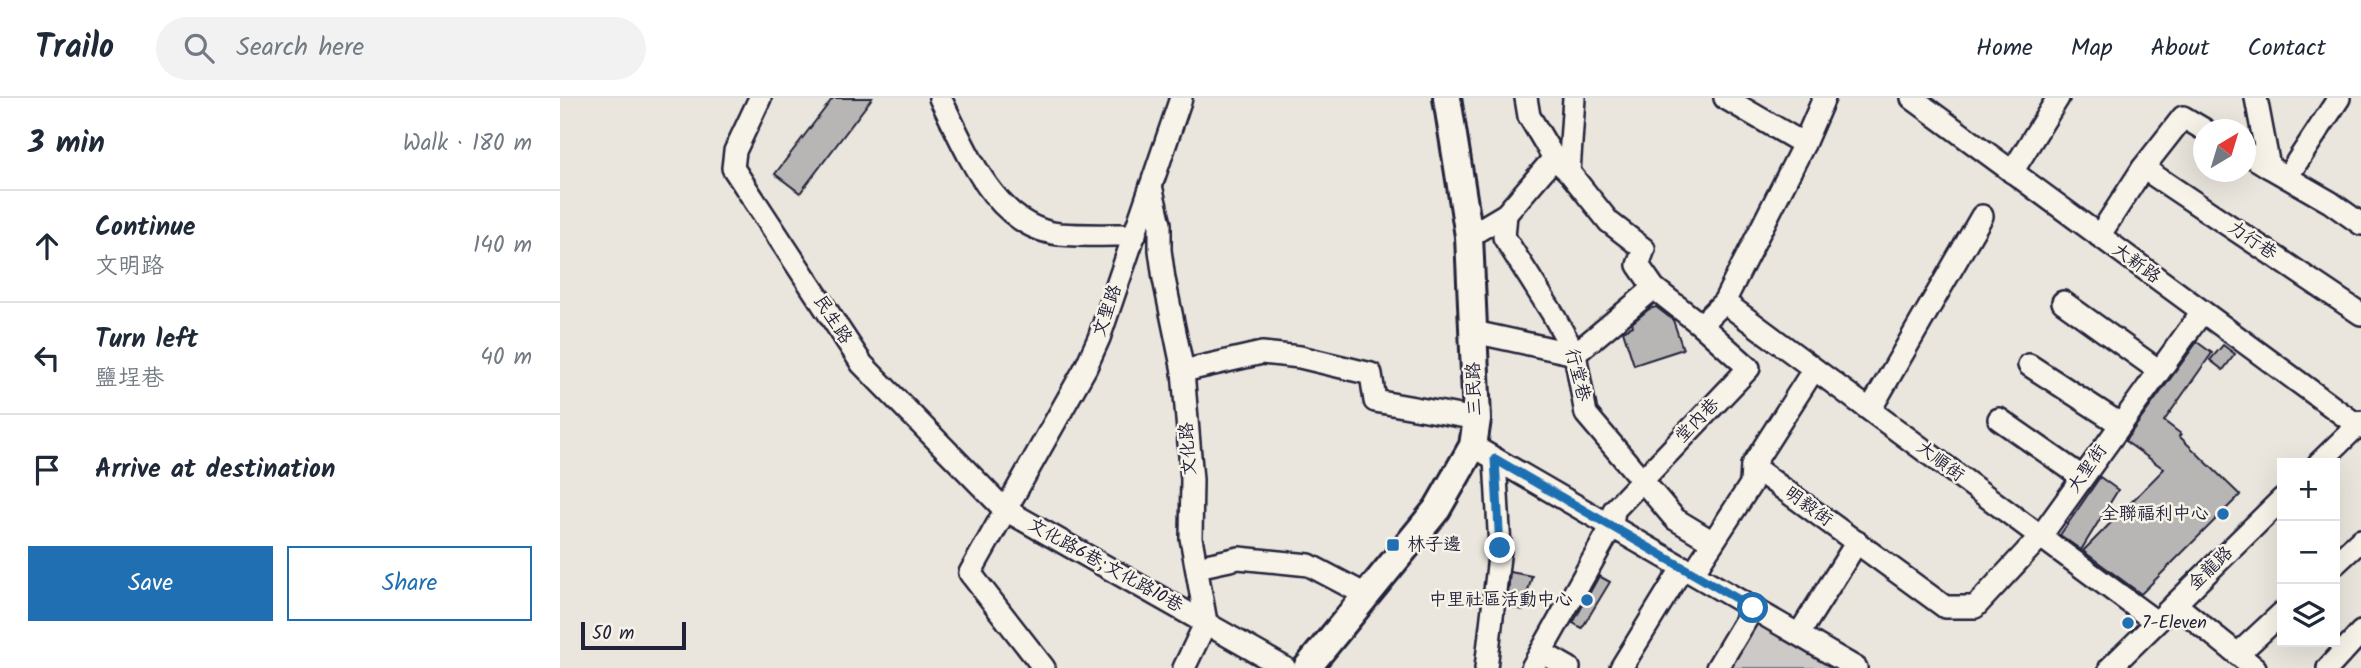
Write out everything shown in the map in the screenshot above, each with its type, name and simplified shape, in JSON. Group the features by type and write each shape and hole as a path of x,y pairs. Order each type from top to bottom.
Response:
{"main road":[{"name":"三民路","path":"1307,668 1437,509 1473,446 1477,419 1469,236 1447,98"}],"street":[{"name":"民生路","path":"760,98 735,151 733,168 862,364 1004,509"},
{"path":"940,98 979,178 1022,222 1057,234 1135,235"},
{"name":"文聖路","path":"1044,668 970,573 1086,367 1099,338 1181,98"},
{"path":"1526,98 1529,117 1561,165 1609,222 1644,249 1638,265 1654,288 1701,325 1724,302 1804,144 1824,98"},
{"path":"1469,236 1506,214 1561,165 1574,98"},
{"path":"1725,98 1804,144"},
{"name":"大新路","path":"1912,98 2360,425"},
{"path":"2012,172 2058,98"},
{"path":"2256,98 2278,172"},
{"path":"2278,172 2339,98"},
{"path":"2098,236 2143,167 2183,117 2193,123"},
{"path":"2256,159 2330,202 2361,224"},
{"name":"力行巷","path":"2143,167 2361,314"},
{"name":"文化路","path":"1151,187 1160,224 1164,279 1183,371 1192,480 1191,538 1206,622"},
{"name":"行堂巷","path":"1506,214 1504,237 1575,354 1586,414 1675,519 1713,542"},
{"path":"1870,410 1982,216"},
{"path":"1474,332 1575,354 1654,288"},
{"name":"大順街","path":"1724,302 2156,622"},
{"path":"2063,302 2158,370"},
{"name":"大聖街","path":"1959,607 1975,607 2040,537 2202,312"},
{"name":"堂內巷","path":"1536,660 1612,526 1614,510 1749,368 1701,325"},
{"path":"1183,371 1262,353 1300,357 1371,374 1375,401 1477,419"},
{"path":"2029,365 2120,424"},
{"path":"1621,668 1688,570 1713,542 1751,484 1752,466 1814,369"},
{"path":"1999,419 2082,477"},
{"path":"2324,458 2360,425"},
{"path":"1473,446 1856,668"},
{"path":"1486,668 1500,548 1495,459"},
{"name":"明毅街","path":"1752,466 1945,607 1959,607"},
{"name":"金龍路","path":"2110,668 2277,504"},
{"name":"文化路6巷;文化路10巷","path":"1004,509 1206,622"},
{"path":"2340,559 2361,540"},
{"path":"1798,635 1857,542"},
{"path":"1197,567 1239,558 1309,565 1366,595"},
{"path":"2175,604 2255,668"},
{"path":"1722,666 1753,608"},
{"path":"2238,654 2277,618"},
{"path":"1184,668 1206,622 1285,668"},
{"path":"2328,668 2353,655 2361,632"},
{"path":"1536,660 1569,668"}],"shaded area":[{"path":"1753,608 1856,668 1729,668"}],"building":[{"path":"833,98 872,98 800,193 775,174"},
{"path":"1656,307 1673,320 1683,349 1634,365 1623,331 1633,326 1632,323 1649,309"},
{"path":"2197,342 2212,353 2164,421 2181,434 2179,436 2240,495 2141,594 2083,551 2164,469 2125,441"},
{"path":"2223,345 2235,354 2223,370 2210,360"},
{"path":"2100,477 2118,490 2081,550 2060,535"},
{"path":"1510,572 1532,576 1523,610 1507,606"},
{"path":"1599,576 1610,582 1582,628 1573,623"}],"place":[{"name":"全聯福利中心","path":"2223,514"},
{"name":"林子邊","path":"1393,545"},
{"name":"中里社區活動中心","path":"1587,600"},
{"name":"7-Eleven","path":"2128,623"}],"route":[{"path":"1500,548 1495,459 1753,608"}]}
